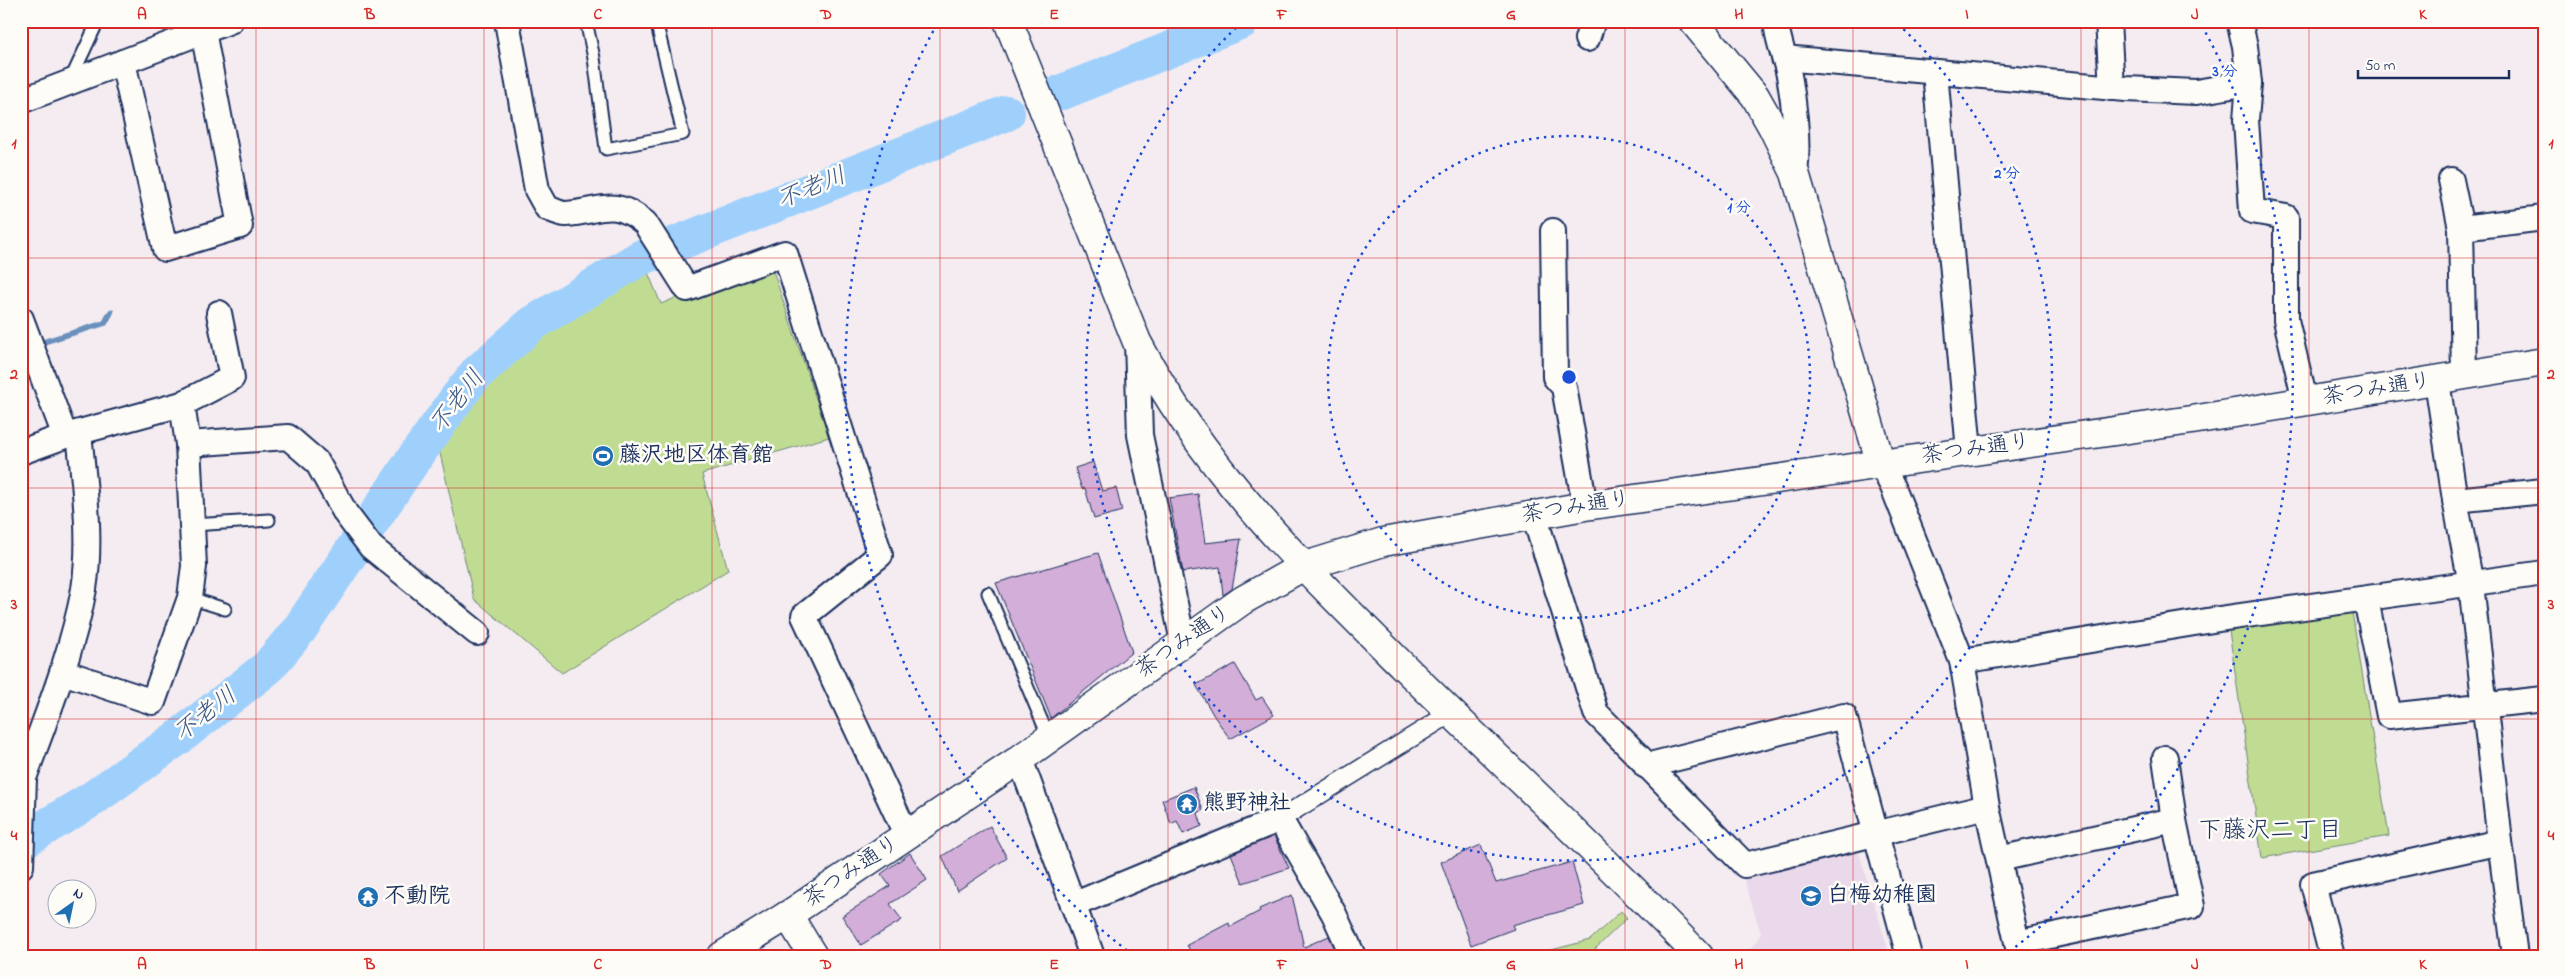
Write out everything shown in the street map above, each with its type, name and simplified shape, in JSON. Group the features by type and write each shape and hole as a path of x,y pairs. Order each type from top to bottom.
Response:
{"main road":[{"path":"1008,21 1137,342 1161,388 1206,454 1302,566 1699,956"},
{"path":"1693,21 1755,96 1795,173 1882,464"},
{"name":"茶つみ通り","path":"722,956 788,915 1020,759 1243,600 1302,566 1383,542 1585,506 2192,420 2544,362"},
{"path":"788,915 813,956"}],"street":[{"path":"21,101 173,43 194,26 230,21"},
{"path":"507,21 537,190 547,208 564,214 610,206 635,214 645,223 686,289 785,254 880,555 804,616 907,836"},
{"path":"1776,21 1777,34 1790,80 1798,151 1795,173"},
{"path":"2108,21 2112,88"},
{"path":"2239,21 2245,46 2249,82 2246,120 2252,211 2286,217 2286,320 2305,401"},
{"path":"123,62 165,249 240,226 194,26"},
{"path":"1784,58 2112,88 2196,92 2249,82"},
{"path":"1935,72 1969,451"},
{"path":"2451,180 2461,228 2464,374"},
{"path":"2461,228 2544,218"},
{"path":"1553,231 1555,377 1564,388 1585,506"},
{"path":"21,452 72,435 182,404 232,378 219,314"},
{"path":"21,318 72,435 86,500 84,588 63,672 22,777 24,818 22,863"},
{"path":"1137,342 1140,435 1183,642"},
{"path":"2437,381 2455,500 2471,584 2500,842 2515,956"},
{"path":"63,672 153,702 190,598 194,566 188,444 182,404"},
{"path":"188,444 288,437 317,462 346,514 371,547 477,633"},
{"path":"1882,464 1893,487 1962,661 1988,808 2018,949 2192,906 2174,820 2165,758"},
{"path":"2455,500 2544,491"},
{"path":"1534,515 1596,713 1745,865 1988,808"},
{"path":"1962,661 2219,620 2544,573"},
{"path":"2366,599 2389,716 2544,700"},
{"path":"1073,905 1280,819 1451,713"},
{"path":"1646,766 1844,716 1909,956"},
{"path":"1020,759 1092,956"},
{"path":"1280,819 1334,914 1353,956"},
{"path":"1999,859 2174,820"},
{"path":"2332,956 2314,884 2500,842"}],"lane":[{"path":"70,82 98,21"},
{"path":"586,21 594,58 606,149 683,134 656,21"},
{"path":"193,525 269,520"},
{"path":"988,593 1049,738"},
{"path":"190,598 225,609"}],"shaded area":[{"name":"白梅幼稚園","path":"1853,833 1890,956 1746,956 1761,934 1738,859"}],"green space":[{"name":"藤沢地区体育館","path":"769,259 829,437 702,474 728,570 562,673 474,599 435,432 542,322 644,263 661,304"},
{"path":"2352,612 2389,836 2262,858 2227,617"},
{"path":"1621,911 1627,918 1594,950 1595,956 1528,956 1590,940"}],"building":[{"path":"1093,462 1102,491 1116,488 1122,511 1094,519 1085,488 1082,489 1075,468"},
{"path":"1198,494 1205,543 1241,539 1232,589 1223,595 1220,567 1183,572 1169,498"},
{"path":"1098,553 1132,652 1051,718 996,583"},
{"path":"1235,664 1256,700 1262,697 1274,715 1230,739 1196,685"},
{"path":"1194,787 1203,810 1198,813 1202,826 1183,834 1177,821 1171,824 1162,800"},
{"path":"990,826 1007,858 957,891 942,856"},
{"path":"1274,836 1289,868 1243,883 1231,854"},
{"path":"1481,845 1496,883 1572,862 1584,905 1512,925 1514,929 1471,945 1441,862"},
{"path":"910,853 927,880 890,904 902,920 861,945 842,916 890,886 881,874"},
{"path":"1292,895 1304,947 1329,936 1338,956 1193,956 1187,945 1229,923 1230,927 1260,911 1259,909"}],"waterway":[{"name":"不老川","path":"1062,92 1242,21"},
{"name":"不老川","path":"21,842 92,799 179,737 267,668 299,630 411,463 458,397 476,374 532,324 640,258 1007,113"},
{"path":"40,343 105,323 111,312"}],"place":[{"name":"藤沢地区体育館","path":"603,456"},
{"name":"熊野神社","path":"1187,804"},
{"name":"白梅幼稚園","path":"1811,896"},
{"name":"不動院","path":"368,897"}],"district":[{"name":"下藤沢二丁目","path":"2270,831"}]}
